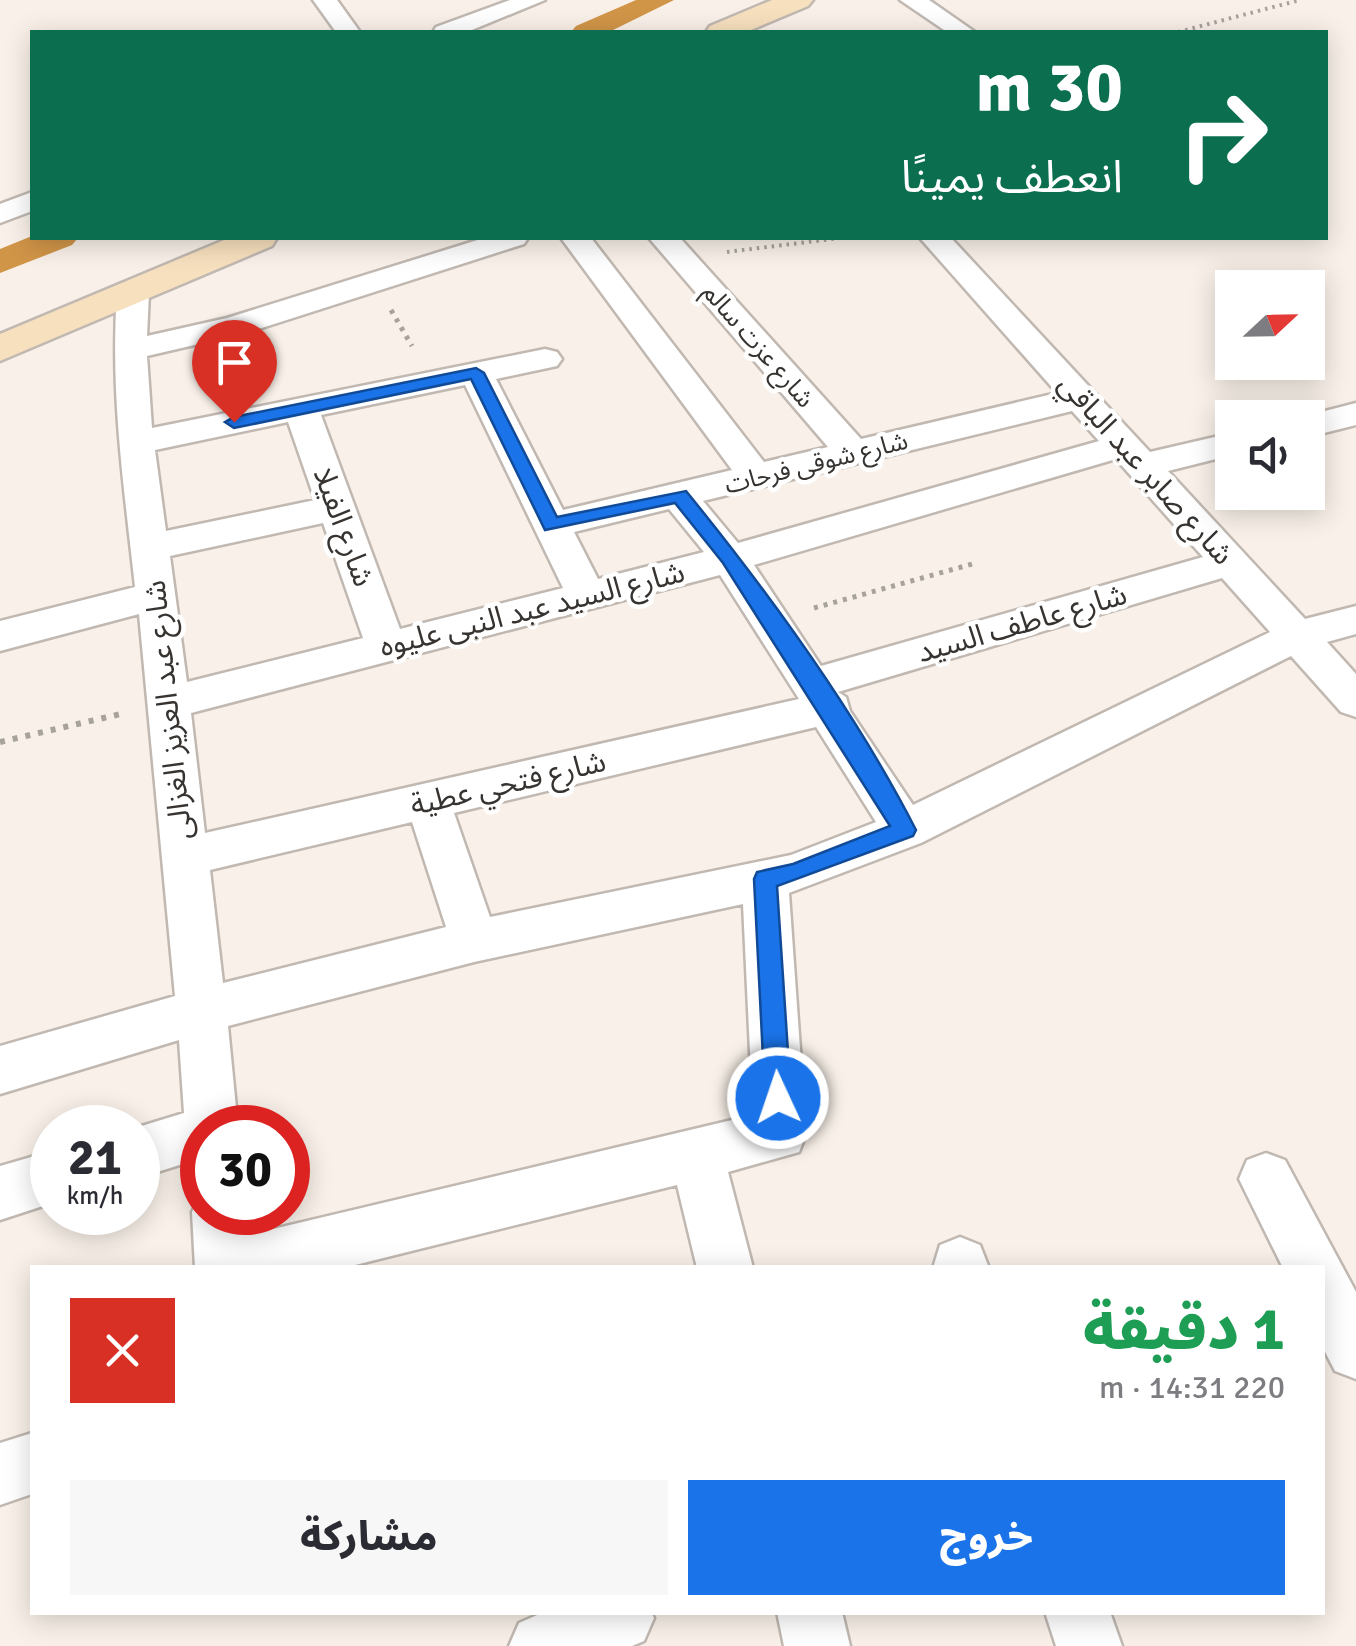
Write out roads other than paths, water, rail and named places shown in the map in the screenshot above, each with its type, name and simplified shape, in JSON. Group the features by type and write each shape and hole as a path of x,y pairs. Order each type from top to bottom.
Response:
{"street":[{"path":"325,0 347,30"},
{"path":"450,30 533,0"},
{"path":"737,30 798,0"},
{"path":"912,0 961,30"},
{"path":"0,214 30,202"},
{"path":"0,349 254,240"},
{"path":"128,350 235,326 508,240"},
{"path":"578,240 756,477"},
{"name":"شارع صابر عبد الباقي","path":"937,240 1356,702"},
{"name":"شارع عزت سالم","path":"673,248 853,454"},
{"name":"شارع عبد العزيز الغزالى","path":"133,292 128,350 134,443 156,596 210,1105"},
{"path":"134,443 545,359"},
{"path":"476,373 586,594"},
{"name":"شارع شوقى فرحات","path":"551,525 1081,398"},
{"name":"شارع الفيلا","path":"301,409 386,646"},
{"path":"1325,422 1356,414"},
{"name":"شارع السيد عبد النبى عليوه","path":"168,702 1133,456 1215,446"},
{"path":"679,496 730,559 905,830"},
{"path":"148,548 337,508"},
{"name":"شارع عاطف السيد","path":"822,696 1230,562"},
{"path":"0,636 156,596"},
{"path":"0,1070 202,1011 474,941 795,873 905,830 1296,636 1356,620"},
{"name":"شارع فتحي عطية","path":"184,857 428,802 822,696"},
{"path":"428,802 474,941"},
{"path":"239,1265 780,1134 765,879"},
{"path":"698,1156 723,1265"},
{"path":"1266,1179 1311,1265"},
{"path":"0,1193 30,1184"},
{"path":"222,1235 226,1265"},
{"path":"1325,1292 1356,1350"},
{"path":"0,1474 30,1465"},
{"path":"810,1615 817,1646"},
{"path":"1078,1615 1088,1646"},
{"path":"542,1646 623,1625"}],"waterway":[{"path":"591,30 660,0"},
{"path":"0,262 55,240"}]}
